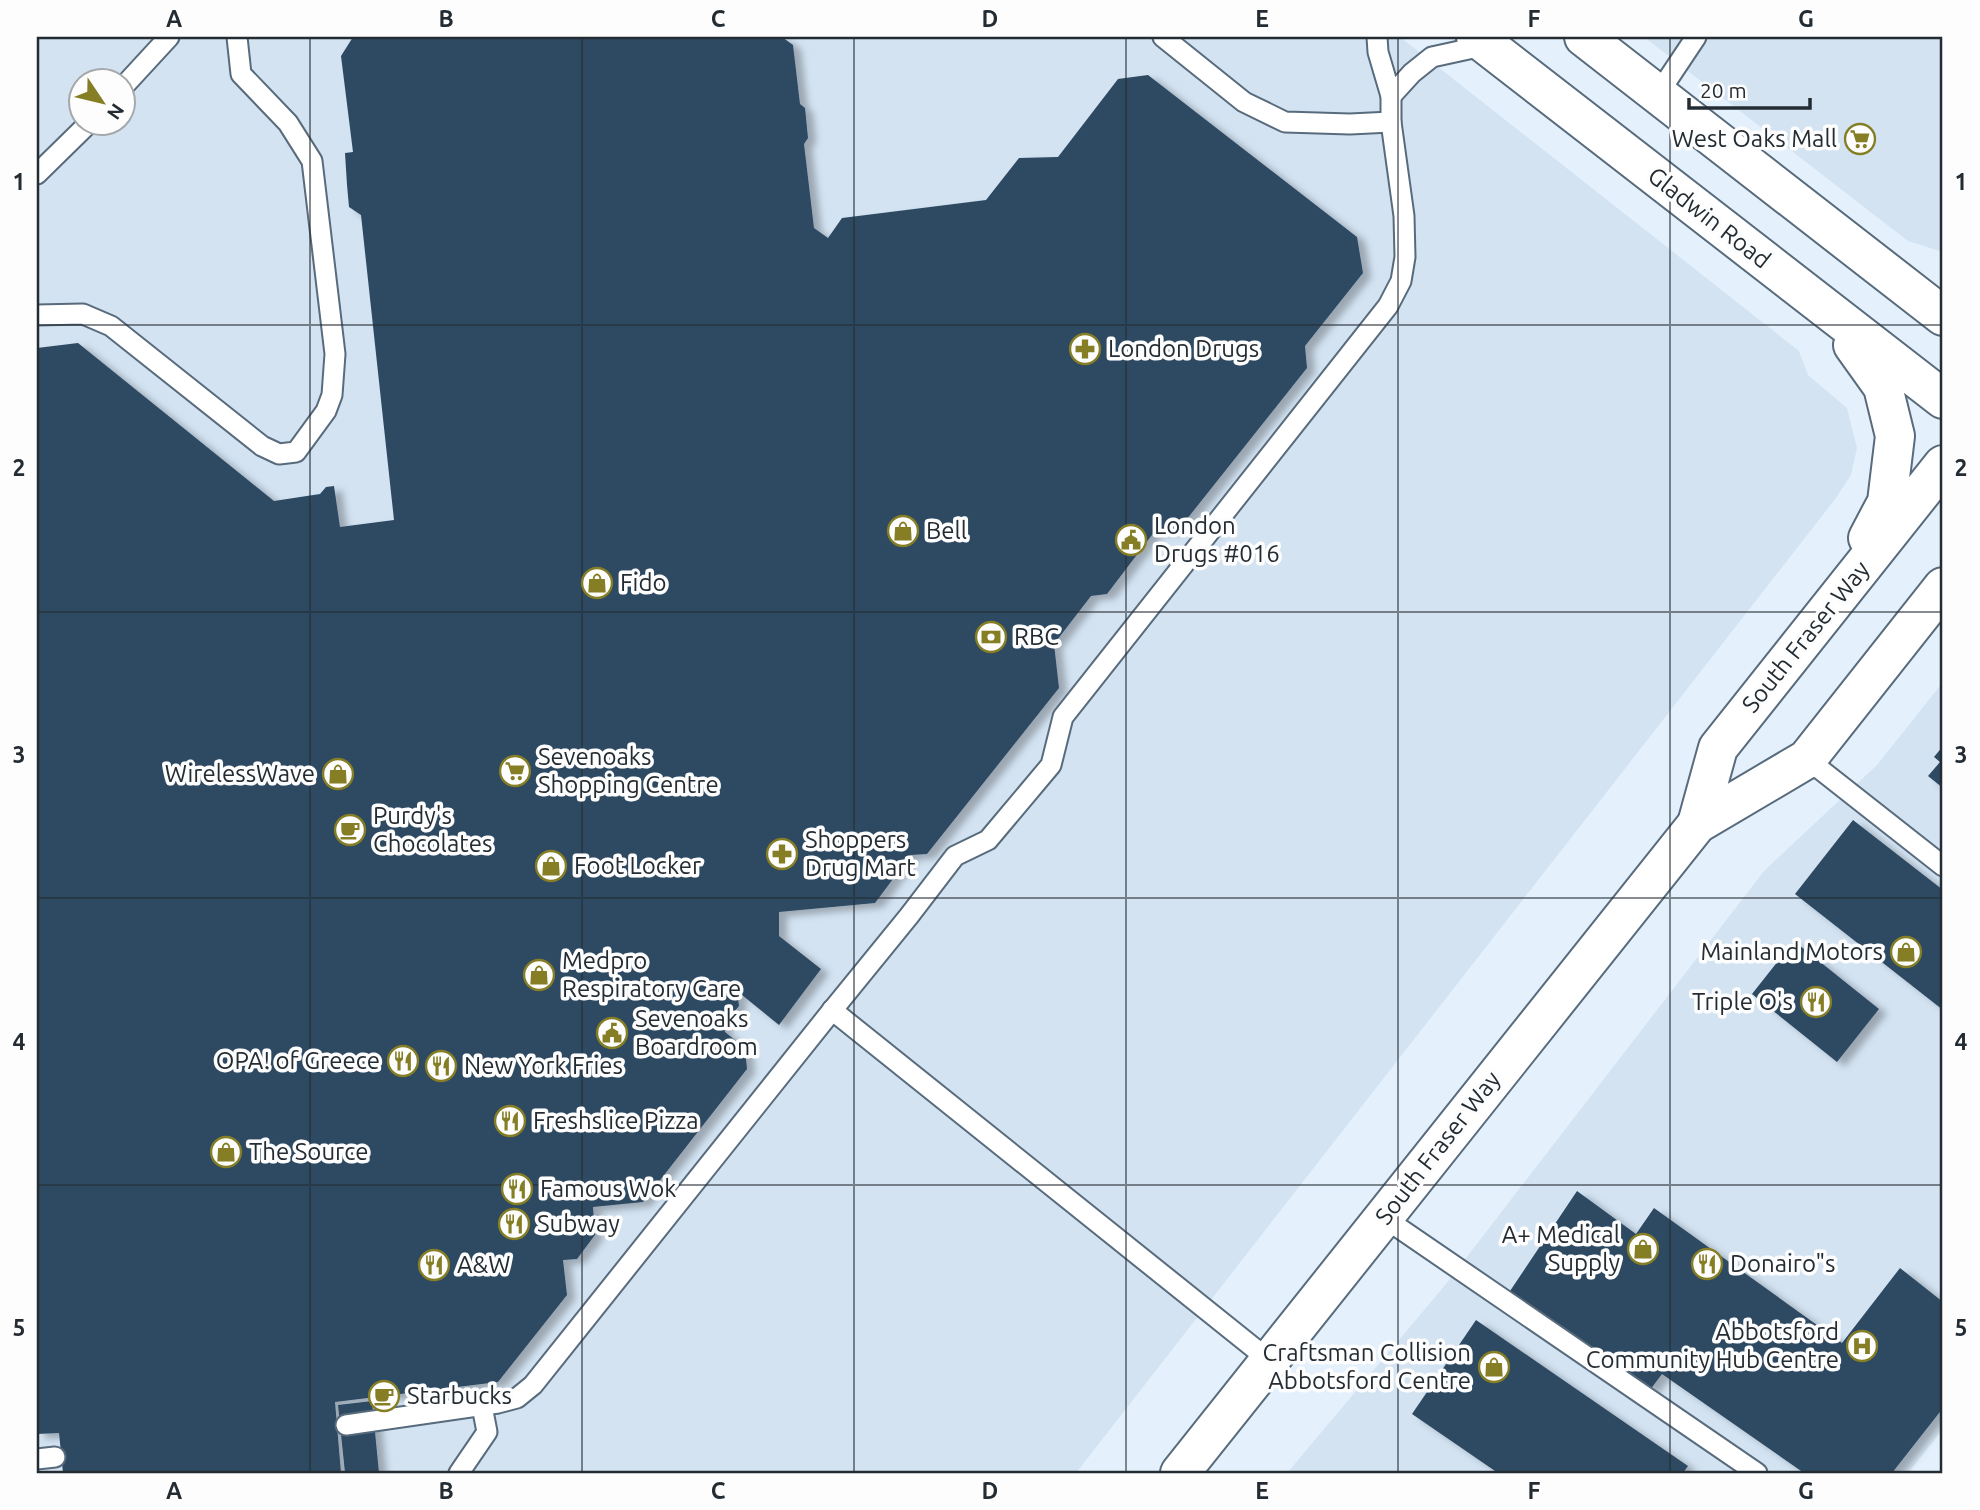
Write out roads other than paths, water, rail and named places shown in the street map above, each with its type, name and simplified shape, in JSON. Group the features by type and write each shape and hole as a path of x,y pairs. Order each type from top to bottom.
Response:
{"main road":[{"path":"1584,37 1943,316"},
{"name":"Gladwin Road","path":"1482,41 1943,399"},
{"path":"1877,265 1943,289"},
{"path":"1831,313 1883,387 1895,436 1887,502 1838,596"},
{"name":"South Fraser Way","path":"1697,824 1718,748 1943,465"},
{"name":"South Fraser Way","path":"1181,1473 1697,824 1807,758 1943,587"},
{"path":"1900,640 1943,616"}],"lane":[{"path":"136,73 169,37"},
{"path":"37,315 83,314 111,326 262,446 279,454 296,452 316,425 332,396 335,354 312,161 288,123 241,74 237,37"},
{"path":"1163,37 1244,102 1285,122 1391,122"},
{"path":"346,1424 482,1406 517,1398 533,1385 955,856 988,840 1051,765 1063,717 1388,306 1401,281 1405,257 1404,216 1391,122 1391,96 1378,52 1377,37"},
{"path":"1657,94 1696,37"},
{"path":"1391,96 1432,57 1482,41"},
{"path":"37,174 76,136"},
{"path":"1807,758 1943,866"},
{"path":"832,1010 1269,1360"},
{"path":"1383,1217 1757,1473"},
{"path":"459,1473 487,1432 482,1406"}],"place":[{"name":"West Oaks Mall","path":"1860,139"},
{"name":"London Drugs","path":"1085,349"},
{"name":"Bell","path":"903,531"},
{"name":"London Drugs #016","path":"1131,540"},
{"name":"Fido","path":"597,583"},
{"name":"RBC","path":"991,637"},
{"name":"Sevenoaks Shopping Centre","path":"515,771"},
{"name":"WirelessWave","path":"338,774"},
{"name":"Purdy's Chocolates","path":"350,830"},
{"name":"Shoppers Drug Mart","path":"782,854"},
{"name":"Foot Locker","path":"551,866"},
{"name":"Mainland Motors","path":"1906,952"},
{"name":"Medpro Respiratory Care","path":"539,975"},
{"name":"Triple O's","path":"1816,1002"},
{"name":"Sevenoaks Boardroom","path":"612,1033"},
{"name":"OPA! of Greece","path":"403,1061"},
{"name":"New York Fries","path":"441,1066"},
{"name":"Freshslice Pizza","path":"510,1121"},
{"name":"The Source","path":"226,1152"},
{"name":"Famous Wok","path":"517,1189"},
{"name":"Subway","path":"514,1224"},
{"name":"A+ Medical Supply","path":"1643,1249"},
{"name":"Donairo\"s","path":"1707,1264"},
{"name":"A&W","path":"434,1265"},
{"name":"Abbotsford Community Hub Centre","path":"1862,1346"},
{"name":"Craftsman Collision Abbotsford Centre","path":"1494,1367"},
{"name":"Starbucks","path":"384,1396"}]}
